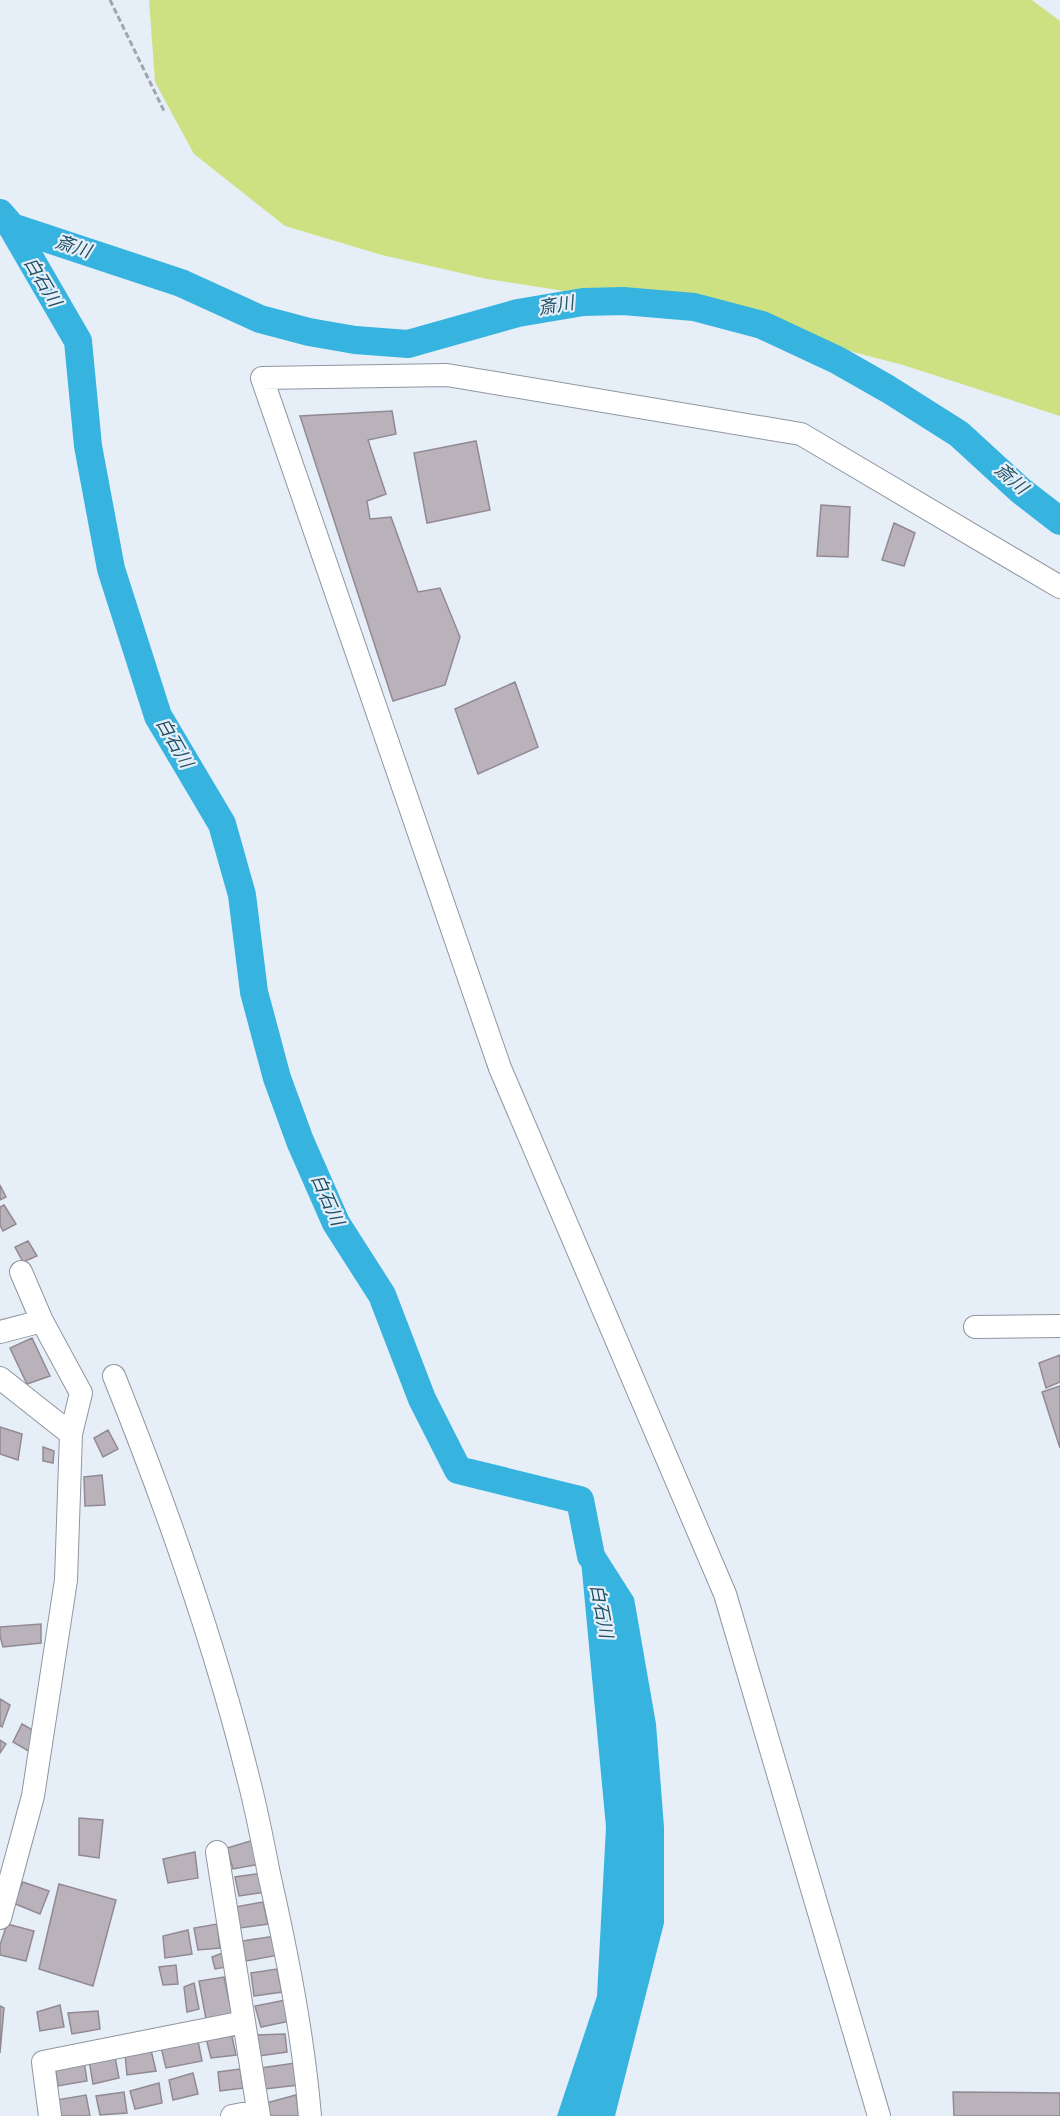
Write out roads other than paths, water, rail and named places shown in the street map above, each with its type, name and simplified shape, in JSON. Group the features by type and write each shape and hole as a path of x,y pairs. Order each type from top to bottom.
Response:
{"street":[{"path":"879,2116 724,1594 500,1068 262,378 447,375 801,434 1060,587"},
{"path":"0,1918 33,1796 66,1580 71,1434 81,1393 42,1321 21,1272"},
{"path":"0,1332 42,1321"},
{"path":"975,1327 1060,1326"},
{"path":"114,1376 149,1464 194,1592 233,1720 252,1792 297,2012 310,2116"},
{"path":"0,1378 71,1434"},
{"path":"217,1852 259,2114 232,2116"},
{"path":"50,2116 43,2062 244,2022"}],"water":[{"path":"576,1507 634,1598 656,1724 664,1827 664,1923 615,2116 557,2116 597,1996 606,1827"}],"waterway":[{"name":"白石川","path":"0,213 12,227 78,341 88,446 111,569 158,716 222,824 242,895 254,992 277,1078 300,1141 336,1223 382,1295 422,1399 458,1470 580,1500 591,1556"},
{"name":"斎川","path":"12,227 181,283 260,319 309,332 355,340 408,344 518,313 583,302 623,301 694,307 762,325 837,360 959,434 1020,490 1060,521"}]}
